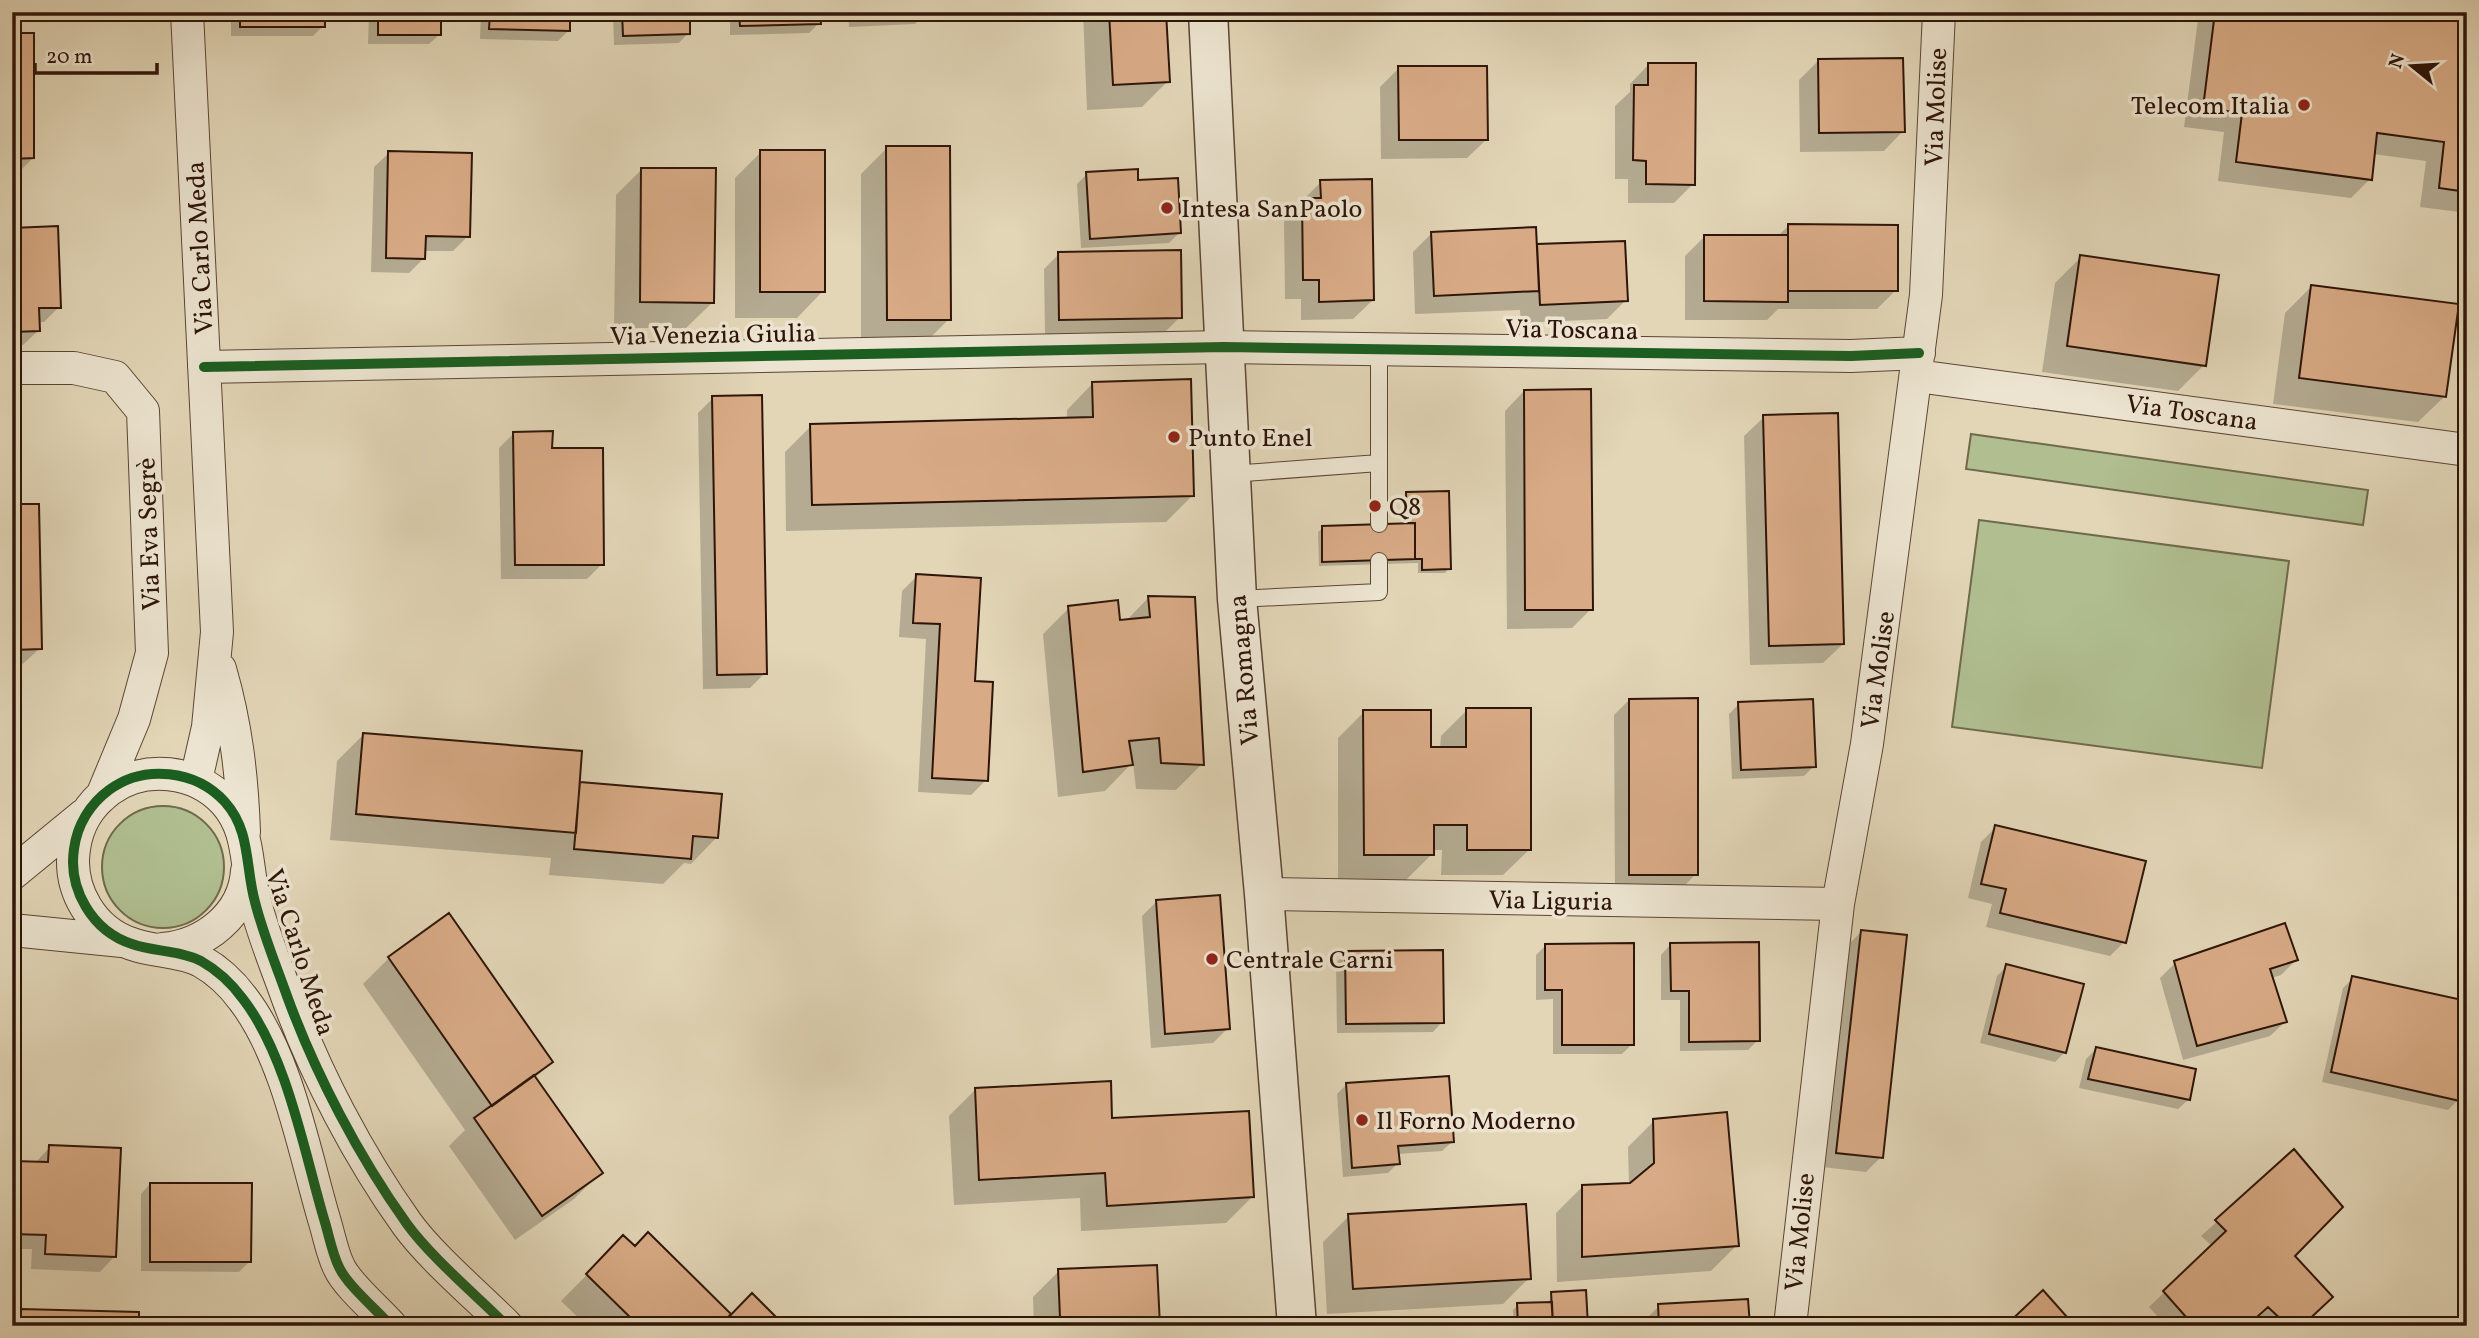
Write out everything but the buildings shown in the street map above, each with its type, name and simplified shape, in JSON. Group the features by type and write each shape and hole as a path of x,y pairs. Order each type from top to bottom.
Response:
{"street":[{"name":"Via Carlo Meda","path":"187,12 205,331 204,367 217,632 208,727 196,780"},
{"name":"Via Romagna","path":"1208,12 1237,598 1264,894 1297,1326"},
{"name":"Via Molise","path":"1790,1326 1838,905 1867,744 1926,295 1939,12"},
{"name":"Via Venezia Giulia","path":"204,367 1224,347"},
{"name":"Via Toscana","path":"1224,347 1851,356 1918,364 2467,450"},
{"name":"Via Eva Segrè","path":"12,368 74,368 115,377 143,411 152,653 134,719 95,804"},
{"name":"Via Carlo Meda","path":"215,651 233,713 242,770 246,849 255,903 287,996 334,1103 408,1226 507,1326"},
{"name":"Via Carlo Meda","path":"12,874 128,779 152,773 175,774 196,780 226,803 246,849 239,901 218,928 186,945 140,945"},
{"path":"95,804 74,842 73,867 76,887 94,919 140,945"},
{"name":"Via Liguria","path":"1264,894 1838,905"},
{"path":"12,930 140,945 189,956 211,967 233,987 254,1015 288,1096 340,1270 391,1326"}],"lane":[{"path":"1379,524 1380,349"},
{"path":"1230,474 1379,463"},
{"path":"1237,598 1379,592 1379,561"}],"green space":[{"path":"1971,434 2368,490 2363,525 1966,469"},
{"path":"1979,520 2289,561 2262,768 1952,727"},
{"path":"163,806 186,811 206,824 219,844 224,867 219,890 206,910 186,923 163,928 140,923 120,910 107,890 102,867 107,844 120,824 140,811"}],"cycle path":[{"path":"204,367 1224,347 1851,356 1919,353"},
{"path":"391,1326 355,1289 339,1267 283,1076 258,1022 243,999 224,978 201,961 140,947 118,938 94,919 79,893 73,864 78,832 96,802 123,782 153,774 185,777 213,791 233,813 243,837 262,926 298,1025 355,1143 407,1224 441,1262 507,1326"}],"place":[{"name":"Telecom Italia","path":"2304,105"},
{"name":"Intesa SanPaolo","path":"1167,208"},
{"name":"Punto Enel","path":"1174,437"},
{"name":"Q8","path":"1375,506"},
{"name":"Centrale Carni","path":"1212,959"},
{"name":"Il Forno Moderno","path":"1362,1120"}]}
